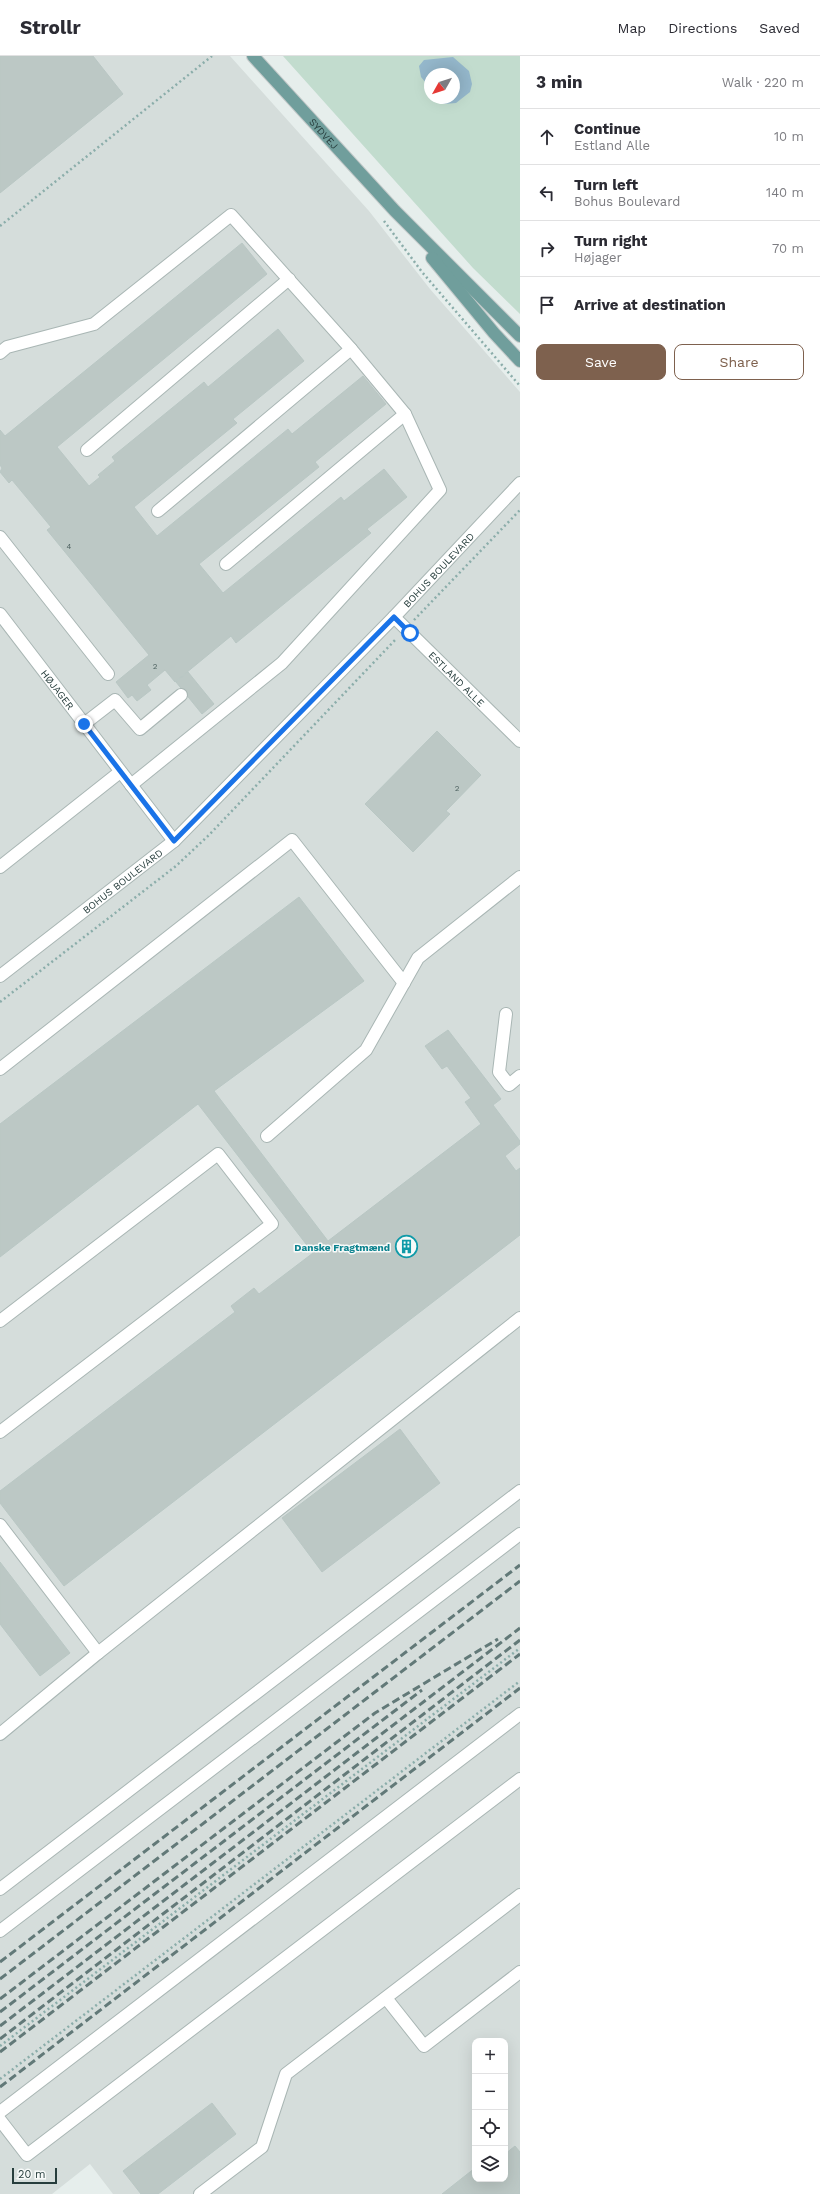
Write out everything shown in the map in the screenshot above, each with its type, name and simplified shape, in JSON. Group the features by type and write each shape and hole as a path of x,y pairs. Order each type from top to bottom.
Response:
{"main road":[{"name":"SYDVEJ","path":"253,56 395,211 520,336"},
{"name":"SYDVEJ","path":"395,211 494,333 520,361"}],"street":[{"path":"0,353 7,347 94,324 231,215 351,349 405,414 440,490 282,663 130,785"},
{"path":"87,450 289,280"},
{"path":"158,511 351,349"},
{"path":"226,564 405,414"},
{"name":"BOHUS BOULEVARD","path":"0,976 174,841 394,617 520,483"},
{"path":"0,538 108,674"},
{"name":"HØJAGER","path":"0,614 174,841"},
{"name":"ESTLAND ALLE","path":"394,617 520,740"},
{"path":"84,724 115,700 140,729 181,696"},
{"path":"0,867 120,772"},
{"path":"0,1069 292,840 404,983"},
{"path":"268,1136 366,1050 418,958 520,876"},
{"path":"506,1014 499,1072 509,1085 520,1076"},
{"path":"0,1321 218,1154 272,1224 0,1432"},
{"path":"0,1734 98,1652 520,1318"},
{"path":"2,1882 520,1491"},
{"path":"0,1525 98,1652"},
{"path":"0,1931 520,1534"},
{"path":"0,2112 520,1714"},
{"path":"0,2120 27,2155 520,1779"},
{"path":"200,2194 262,2147 286,2074 520,1895"},
{"path":"386,1998 424,2046 520,1972"}],"path":[{"path":"0,226 212,56"},
{"path":"383,219 422,272 520,386"},
{"path":"0,2046 520,1648"},
{"path":"0,2079 520,1681"}],"shaded area":[{"path":"0,56 230,56 369,211 430,289 520,392 520,2194 113,2194 90,2164 52,2194 0,2194"}],"green space":[{"path":"283,56 520,56 520,314 473,268"}],"water":[{"path":"453,57 469,71 472,84 470,92 460,100 460,68 424,68 424,81 421,77 419,66 424,60"}],"building":[{"path":"0,56 93,56 123,94 0,193"},
{"path":"242,243 267,274 57,447 89,486 100,477 98,475 115,461 112,457 204,382 208,387 278,329 304,361 233,419 237,423 134,507 157,536 288,429 292,434 363,376 386,404 315,462 319,467 199,564 223,593 341,497 344,501 384,469 407,497 367,529 371,533 236,643 231,636 175,682 165,670 147,685 151,690 137,701 132,695 128,698 116,682 149,655 47,530 51,527 12,480 9,483 0,472 2,468 0,465 0,430 5,436"},
{"path":"188,672 214,704 202,714 176,682"},
{"path":"437,731 481,775 446,811 450,814 413,852 365,804"},
{"name":"Danske Fragtmænd","path":"299,897 364,981 214,1091 328,1241 481,1124 465,1102 471,1098 447,1066 442,1069 425,1046 448,1030 501,1099 493,1105 520,1141 520,1144 505,1156 516,1171 520,1168 520,1235 64,1586 0,1503 0,1491 235,1312 231,1306 254,1288 259,1294 313,1253 198,1104 0,1257 0,1124"},
{"path":"400,1429 440,1483 322,1572 282,1518"},
{"path":"0,1562 70,1653 40,1676 0,1624"},
{"path":"212,2103 236,2134 158,2194 141,2194 123,2171"},
{"path":"515,2146 520,2152 520,2194 442,2194 472,2170 472,2182 508,2182 508,2152"}],"railway":[{"path":"0,1962 520,1565"},
{"path":"0,1979 520,1581"},
{"path":"0,2026 520,1628"},
{"path":"0,1999 375,1713 498,1639"},
{"path":"0,2039 520,1640"},
{"path":"0,2052 520,1654"},
{"path":"0,2087 520,1688"},
{"path":"0,2012 422,1690"}],"place":[{"name":"Danske Fragtmænd","path":"406,1247"}],"route":[{"path":"84,724 174,841 394,617 410,633"}]}
